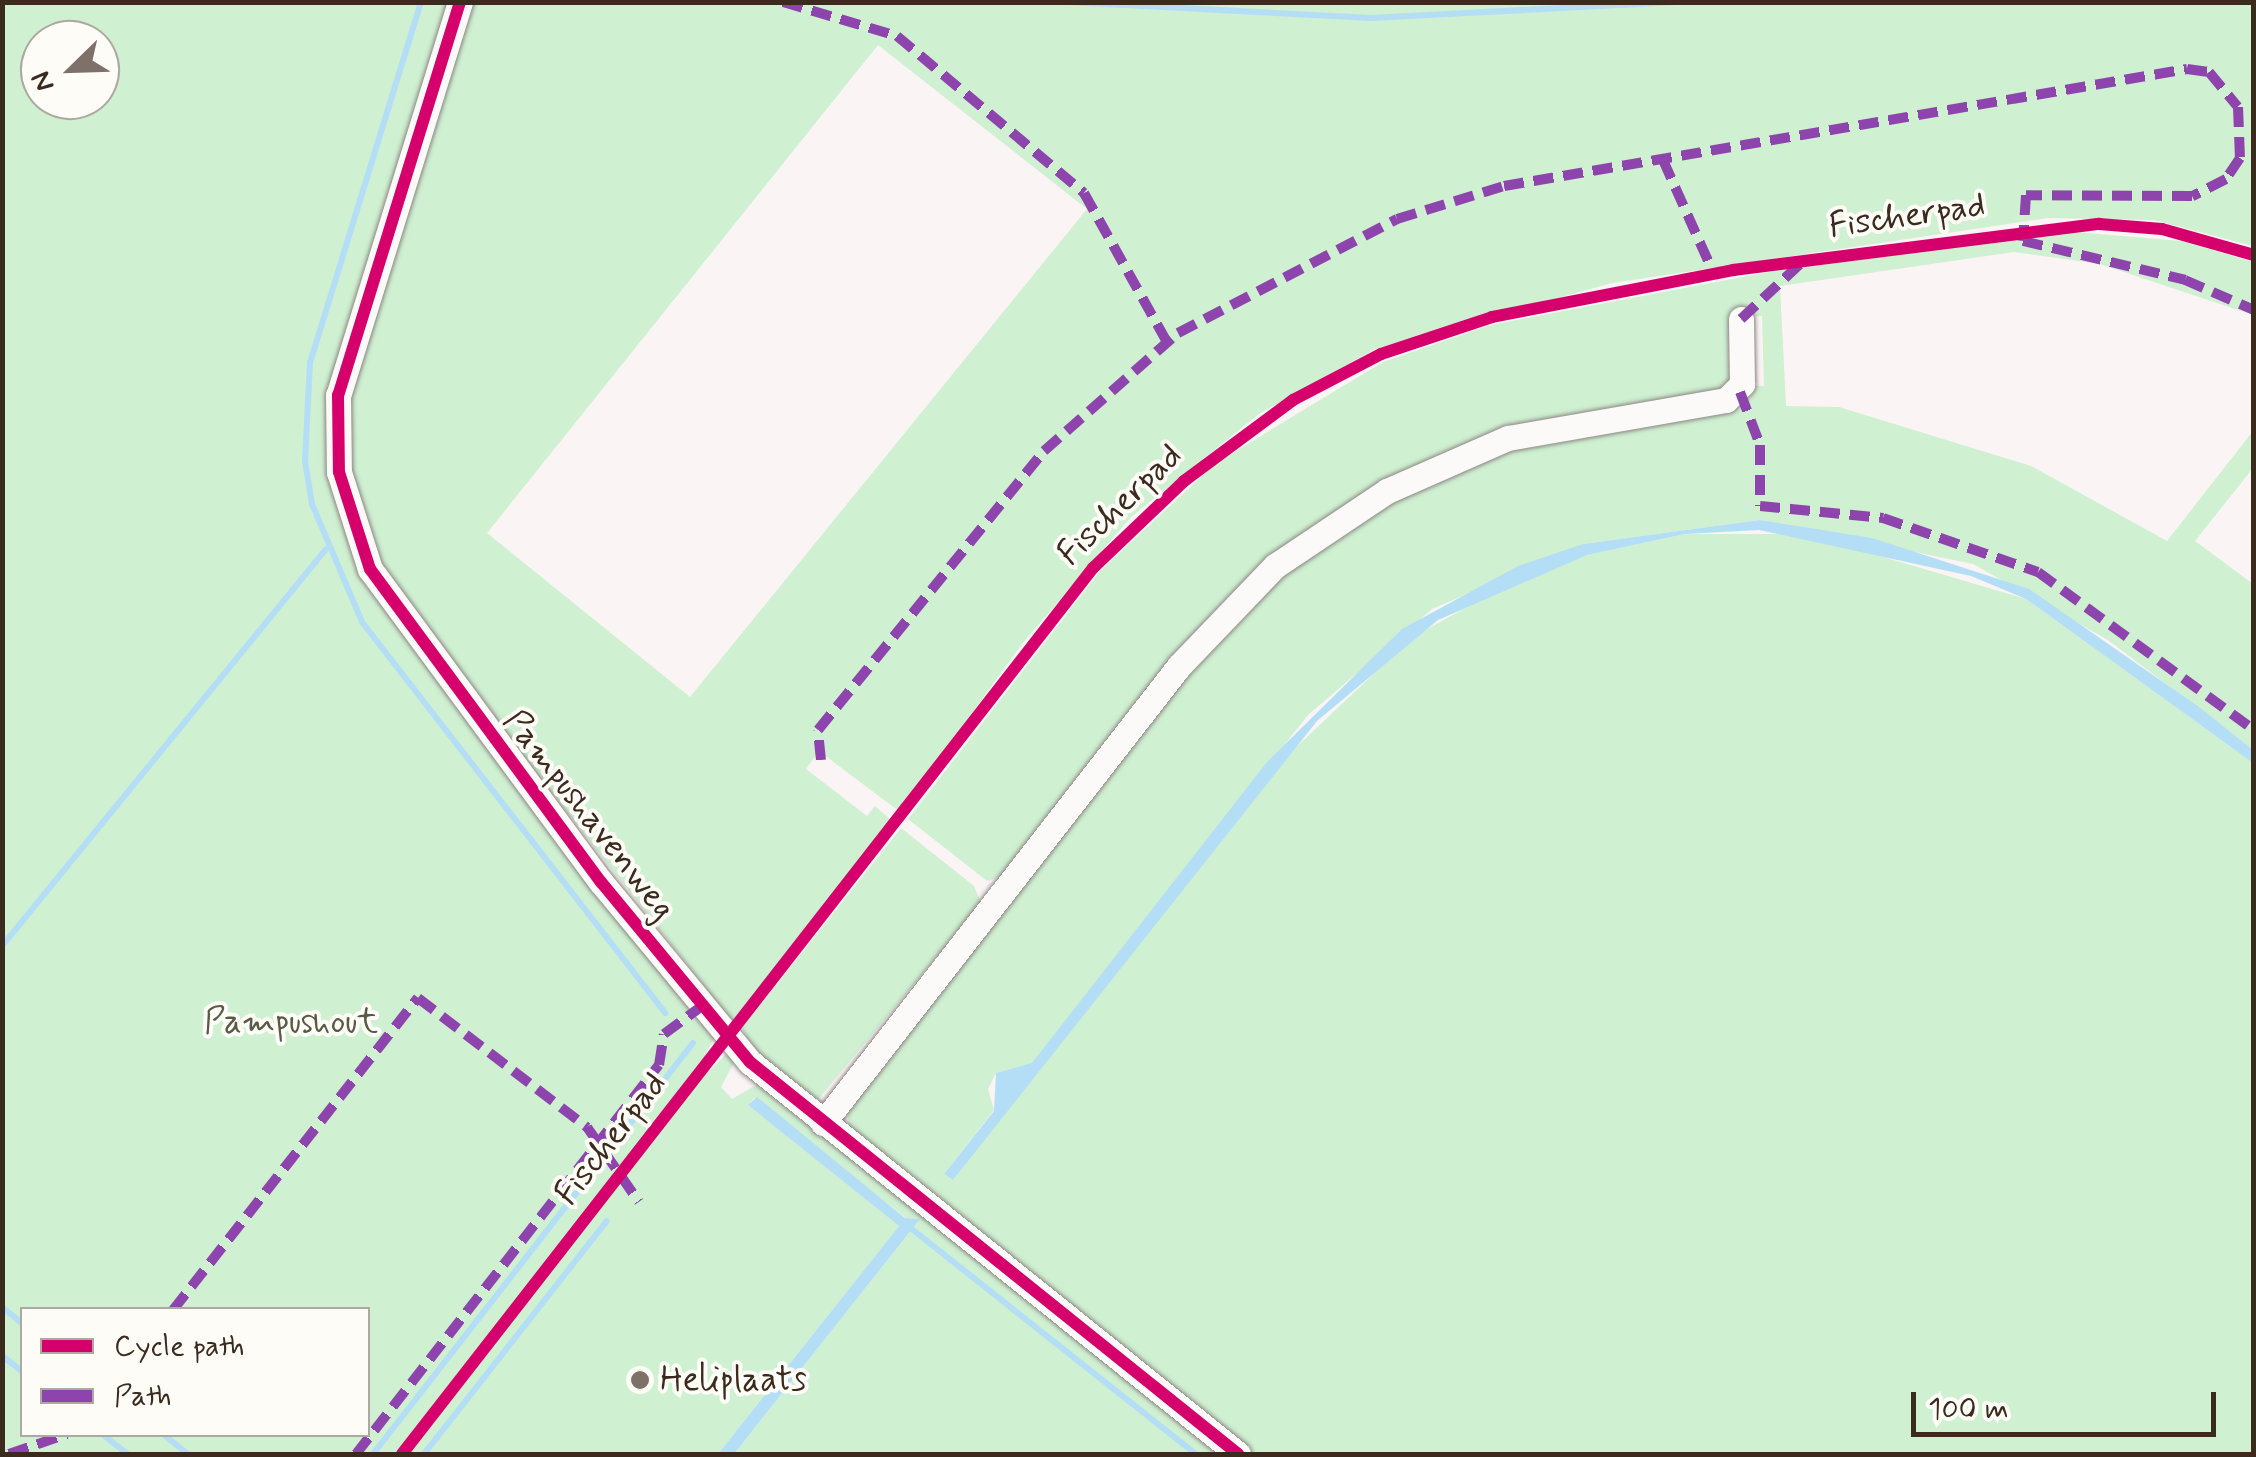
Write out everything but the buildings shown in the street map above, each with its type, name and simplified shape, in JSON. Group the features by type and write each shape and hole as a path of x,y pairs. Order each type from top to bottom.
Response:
{"street":[{"name":"Pampushavenweg","path":"460,2 345,358 337,448 348,512 410,633 601,882 750,1062 1238,1454"},
{"path":"824,1123 1178,666 1275,566 1387,490 1508,438 1726,400 1742,384 1742,319"}],"green space":[{"name":"Pampushout","path":"2,3 456,3 331,393 381,603 715,1036 700,1065 708,1072 725,1055 736,1059 721,1087 732,1099 761,1082 1223,1454 734,1454 920,1219 906,1218 754,1098 749,1105 899,1226 718,1454 3,1454"},
{"path":"470,3 2253,3 2253,246 2154,220 2048,218 1612,283 1375,349 1259,414 1131,517 1022,644 900,812 819,751 806,769 867,816 875,806 892,821 732,1021 387,585 349,488 345,392","holes":["878,45 1087,209 690,697 487,533"]},
{"path":"2075,232 2181,241 2253,262 2253,315 2100,264 2014,252 1780,286 1786,406 1839,407 2031,466 2167,541 2253,431 2253,468 2195,541 2253,584 2253,750 2108,640 1973,564 1760,520 1583,544 1432,609 1308,715 1032,1064 996,1073 988,1089 994,1110 944,1174 953,1180 1275,767 1413,637 1525,575 1587,555 1685,534 1805,534 2026,599 2253,763 2253,1454 1249,1454 849,1132 847,1105 1187,669 1280,572 1391,496 1513,443 1740,400 1748,386 1764,386 1762,316 1736,318 1738,382 1726,395 1507,432 1383,485 1309,530 1210,617 1000,877 987,881 908,819 1100,571 1216,463 1383,362 1490,325 1779,270"},
{"path":"901,828 974,886 981,903 816,1102 756,1054 742,1028"}],"water":[{"path":"1760,520 1872,538 2029,589 2199,707 2253,750 2253,763 2026,599 1971,576 1759,530 1685,534 1587,555 1438,620 1317,721 953,1180 944,1174 994,1111 996,1073 1032,1063 1267,762 1402,629 1518,566 1583,544"},
{"path":"757,1097 905,1218 920,1219 734,1454 718,1454 899,1226 748,1105"}],"waterway":[{"path":"421,2 310,362 305,461 312,504 362,622 665,1013"},
{"path":"1067,2 1371,18 1677,2"},
{"path":"2,946 326,549"},
{"path":"373,1454 693,1043"},
{"path":"424,1454 607,1221"},
{"path":"908,1226 1196,1454"},
{"path":"2,1307 20,1321"},
{"path":"2,1356 20,1370"},
{"path":"106,1437 128,1454"},
{"path":"167,1437 188,1454"}],"marked path":[{"path":"783,2 897,36 1084,193 1167,342"},
{"path":"821,760 818,730 1044,451 1178,333 1397,219 1504,186 2187,69 2209,72 2238,107 2240,158 2226,179 2192,196 2026,195 2023,241 2185,280 2254,310"},
{"path":"1663,160 1714,274"},
{"path":"1741,319 1800,264"},
{"path":"1740,392 1760,445 1760,506 1883,518 2038,572 2254,730"},
{"path":"175,1307 418,998 587,1127 639,1202"},
{"path":"370,1436 659,1065 664,1034 702,1006"},
{"path":"9,1454 58,1437"},
{"path":"356,1454 369,1437"}],"cycle path":[{"path":"460,2 338,395 339,472 370,569 601,882 750,1062 1238,1454"},
{"name":"Fischerpad","path":"402,1454 1093,568 1184,481 1293,400 1381,354 1492,317 1733,270 2099,224 2162,229 2254,255"}],"place":[{"name":"Heliplaats","path":"640,1380"}]}
